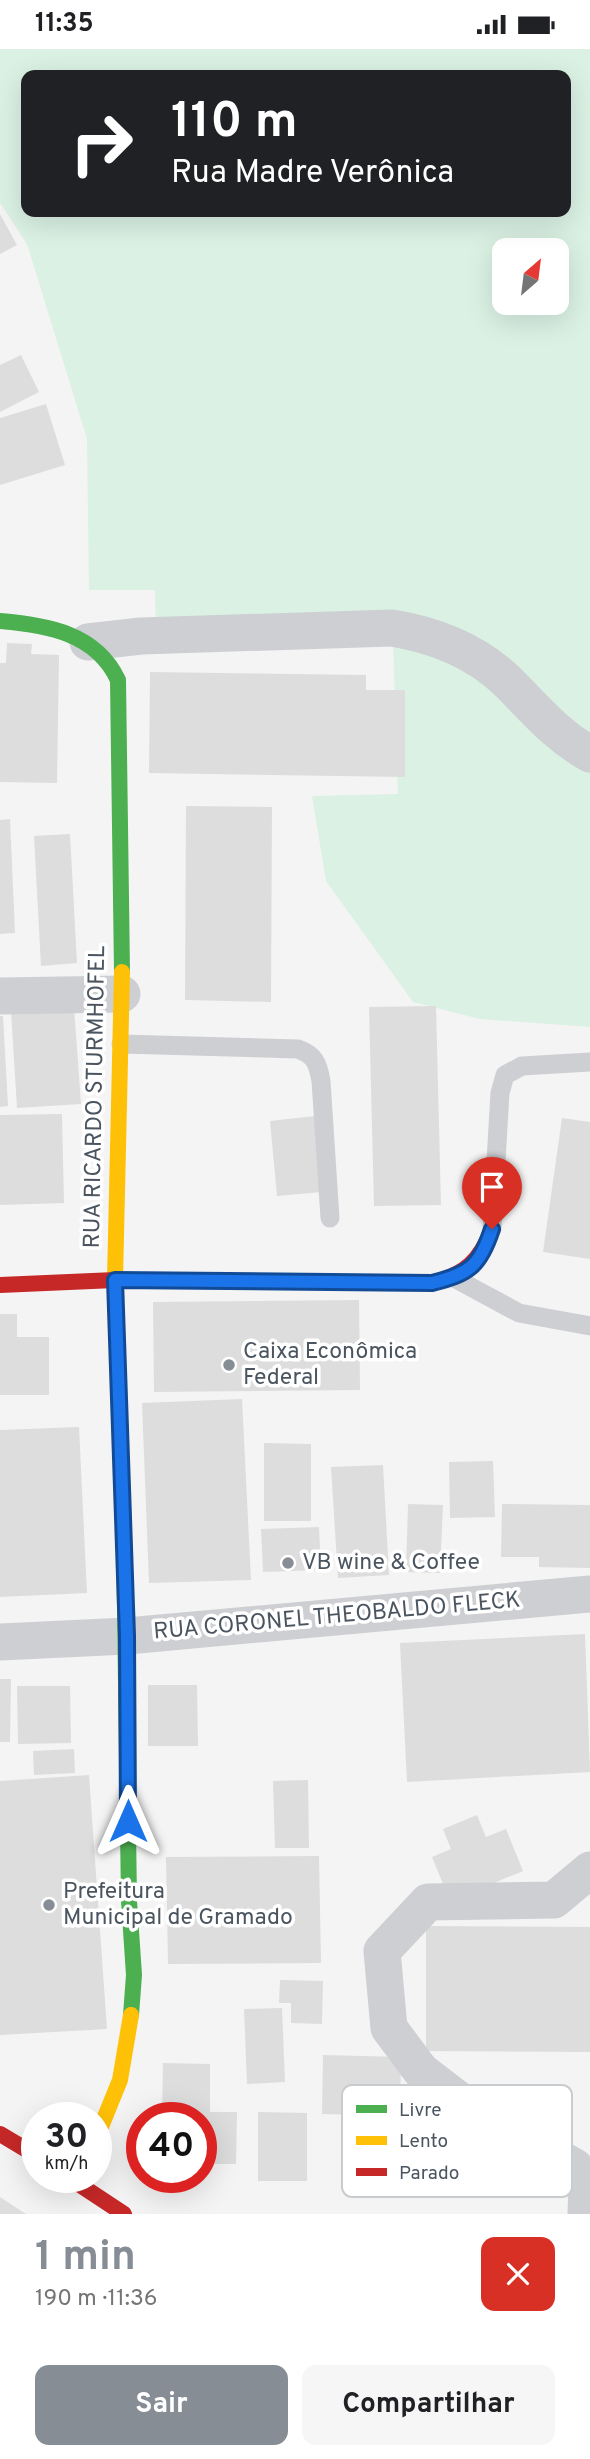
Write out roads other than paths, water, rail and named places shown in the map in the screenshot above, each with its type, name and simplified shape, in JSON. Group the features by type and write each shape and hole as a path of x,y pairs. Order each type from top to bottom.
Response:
{"street":[{"path":"0,621 37,623 88,642 141,636 392,628 429,634 462,649 506,680 542,720 590,754"},
{"name":"RUA RICARDO STURMHOFEL","path":"88,642 113,664 118,680 122,994 115,1280 127,1636 129,1901 134,1975 129,2037 120,2080 111,2102"},
{"path":"0,996 122,994"},
{"path":"0,1285 115,1280 432,1283 454,1278 471,1269 480,1260 492,1229"},
{"name":"RUA CORONEL THEOBALDO FLECK","path":"0,1642 127,1636 590,1594"},
{"path":"440,2085 422,2071 389,2028 382,1951 428,1902 554,1900 590,1870"},
{"path":"0,2134 21,2146"},
{"path":"572,2165 587,2186 586,2214"},
{"path":"93,2193 124,2214"}],"lane":[{"path":"121,1044 271,1047 298,1049 312,1054 318,1065 321,1081 330,1218"},
{"path":"492,1229 500,1093 505,1075 522,1066 590,1062"},
{"path":"454,1278 519,1313 590,1326"}],"place":[{"name":"Caixa Econômica Federal","path":"229,1365"},
{"name":"VB wine & Coffee","path":"288,1563"},
{"name":"Prefeitura Municipal de Gramado","path":"49,1905"}]}
